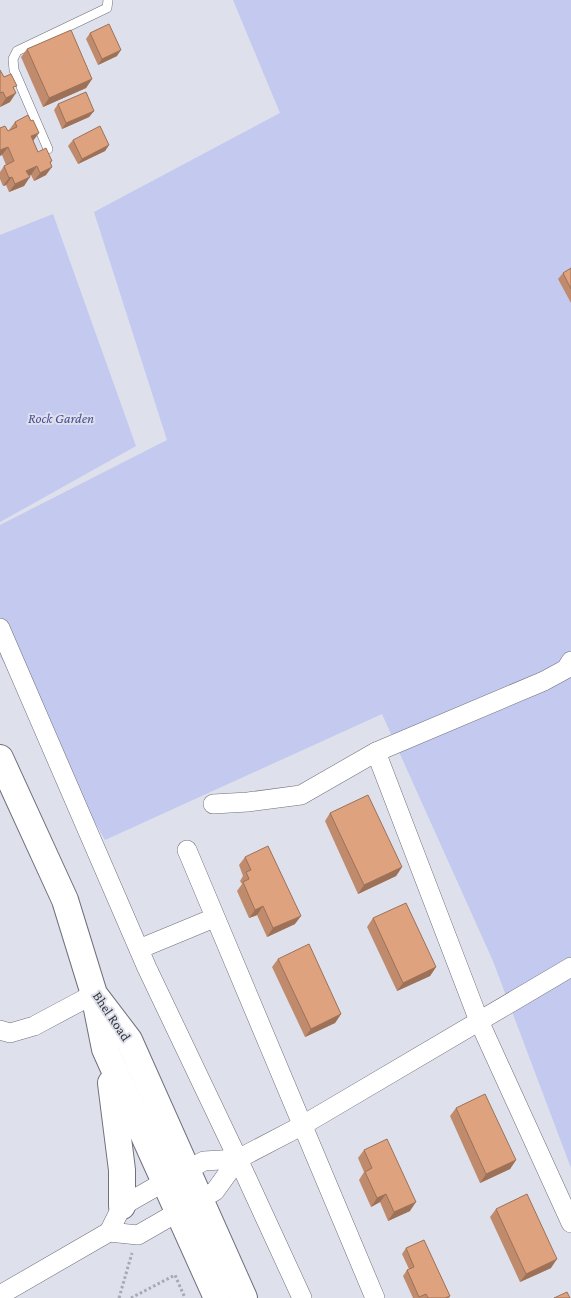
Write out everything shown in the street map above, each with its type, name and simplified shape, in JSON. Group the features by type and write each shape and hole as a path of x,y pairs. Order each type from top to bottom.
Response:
{"street":[{"path":"0,628 139,949 302,1298"},
{"path":"213,804 248,802 301,795 376,752 544,681 566,670 571,661"},
{"path":"376,752 479,1021 571,1223"},
{"name":"Bhel Road","path":"0,758 65,900 94,994 129,1040 175,1176 201,1199 244,1298"},
{"path":"186,850 375,1298"},
{"path":"139,949 214,918"},
{"path":"122,1206 204,1161 238,1159 303,1124 571,967"},
{"path":"0,1030 10,1033 34,1026 94,994 105,1049 122,1170 122,1206 109,1232 0,1295"},
{"path":"105,1049 175,1176 178,1212 217,1298"},
{"path":"109,1232 138,1235 215,1191 238,1159"}],"lane":[{"path":"48,149 14,70 13,59 17,51 108,8 108,0"}],"path":[{"path":"119,1298 138,1235"},
{"path":"131,1298 175,1274 185,1298"}],"green space":[{"path":"233,0 571,0 571,1168 493,961 382,714 105,840 0,656 0,525 167,440 94,212 280,113"},
{"name":"Rock Garden","path":"53,214 136,446 0,522 0,235"}],"building":[{"path":"109,24 121,50 102,59 90,33"},
{"path":"71,30 92,79 49,98 27,49"},
{"path":"0,70 4,77 11,74 17,86 13,87 16,93 6,98 3,92 0,93"},
{"path":"86,92 94,111 66,123 58,104"},
{"path":"28,115 31,121 33,120 39,133 31,136 38,152 46,148 52,161 50,162 52,167 40,173 37,166 26,171 30,177 15,184 12,177 9,178 4,166 14,161 8,147 0,150 0,128 5,126 8,131 17,127 15,122"},
{"path":"100,126 109,145 82,159 73,140"},
{"path":"571,268 571,289 563,273"},
{"path":"368,795 402,867 364,885 330,813"},
{"path":"268,846 301,916 273,928 263,906 255,910 243,882 249,879 246,872 251,870 245,857"},
{"path":"406,903 436,967 403,983 373,918"},
{"path":"309,944 341,1014 311,1029 278,959"},
{"path":"485,1094 516,1160 486,1174 456,1108"},
{"path":"387,1139 416,1202 394,1212 386,1194 377,1198 365,1172 372,1168 364,1150"},
{"path":"527,1194 557,1259 526,1274 496,1209"},
{"path":"424,1240 450,1296 445,1298 428,1298 426,1294 419,1297 407,1270 414,1267 406,1248"},
{"path":"567,1292 570,1298 554,1298"}]}
